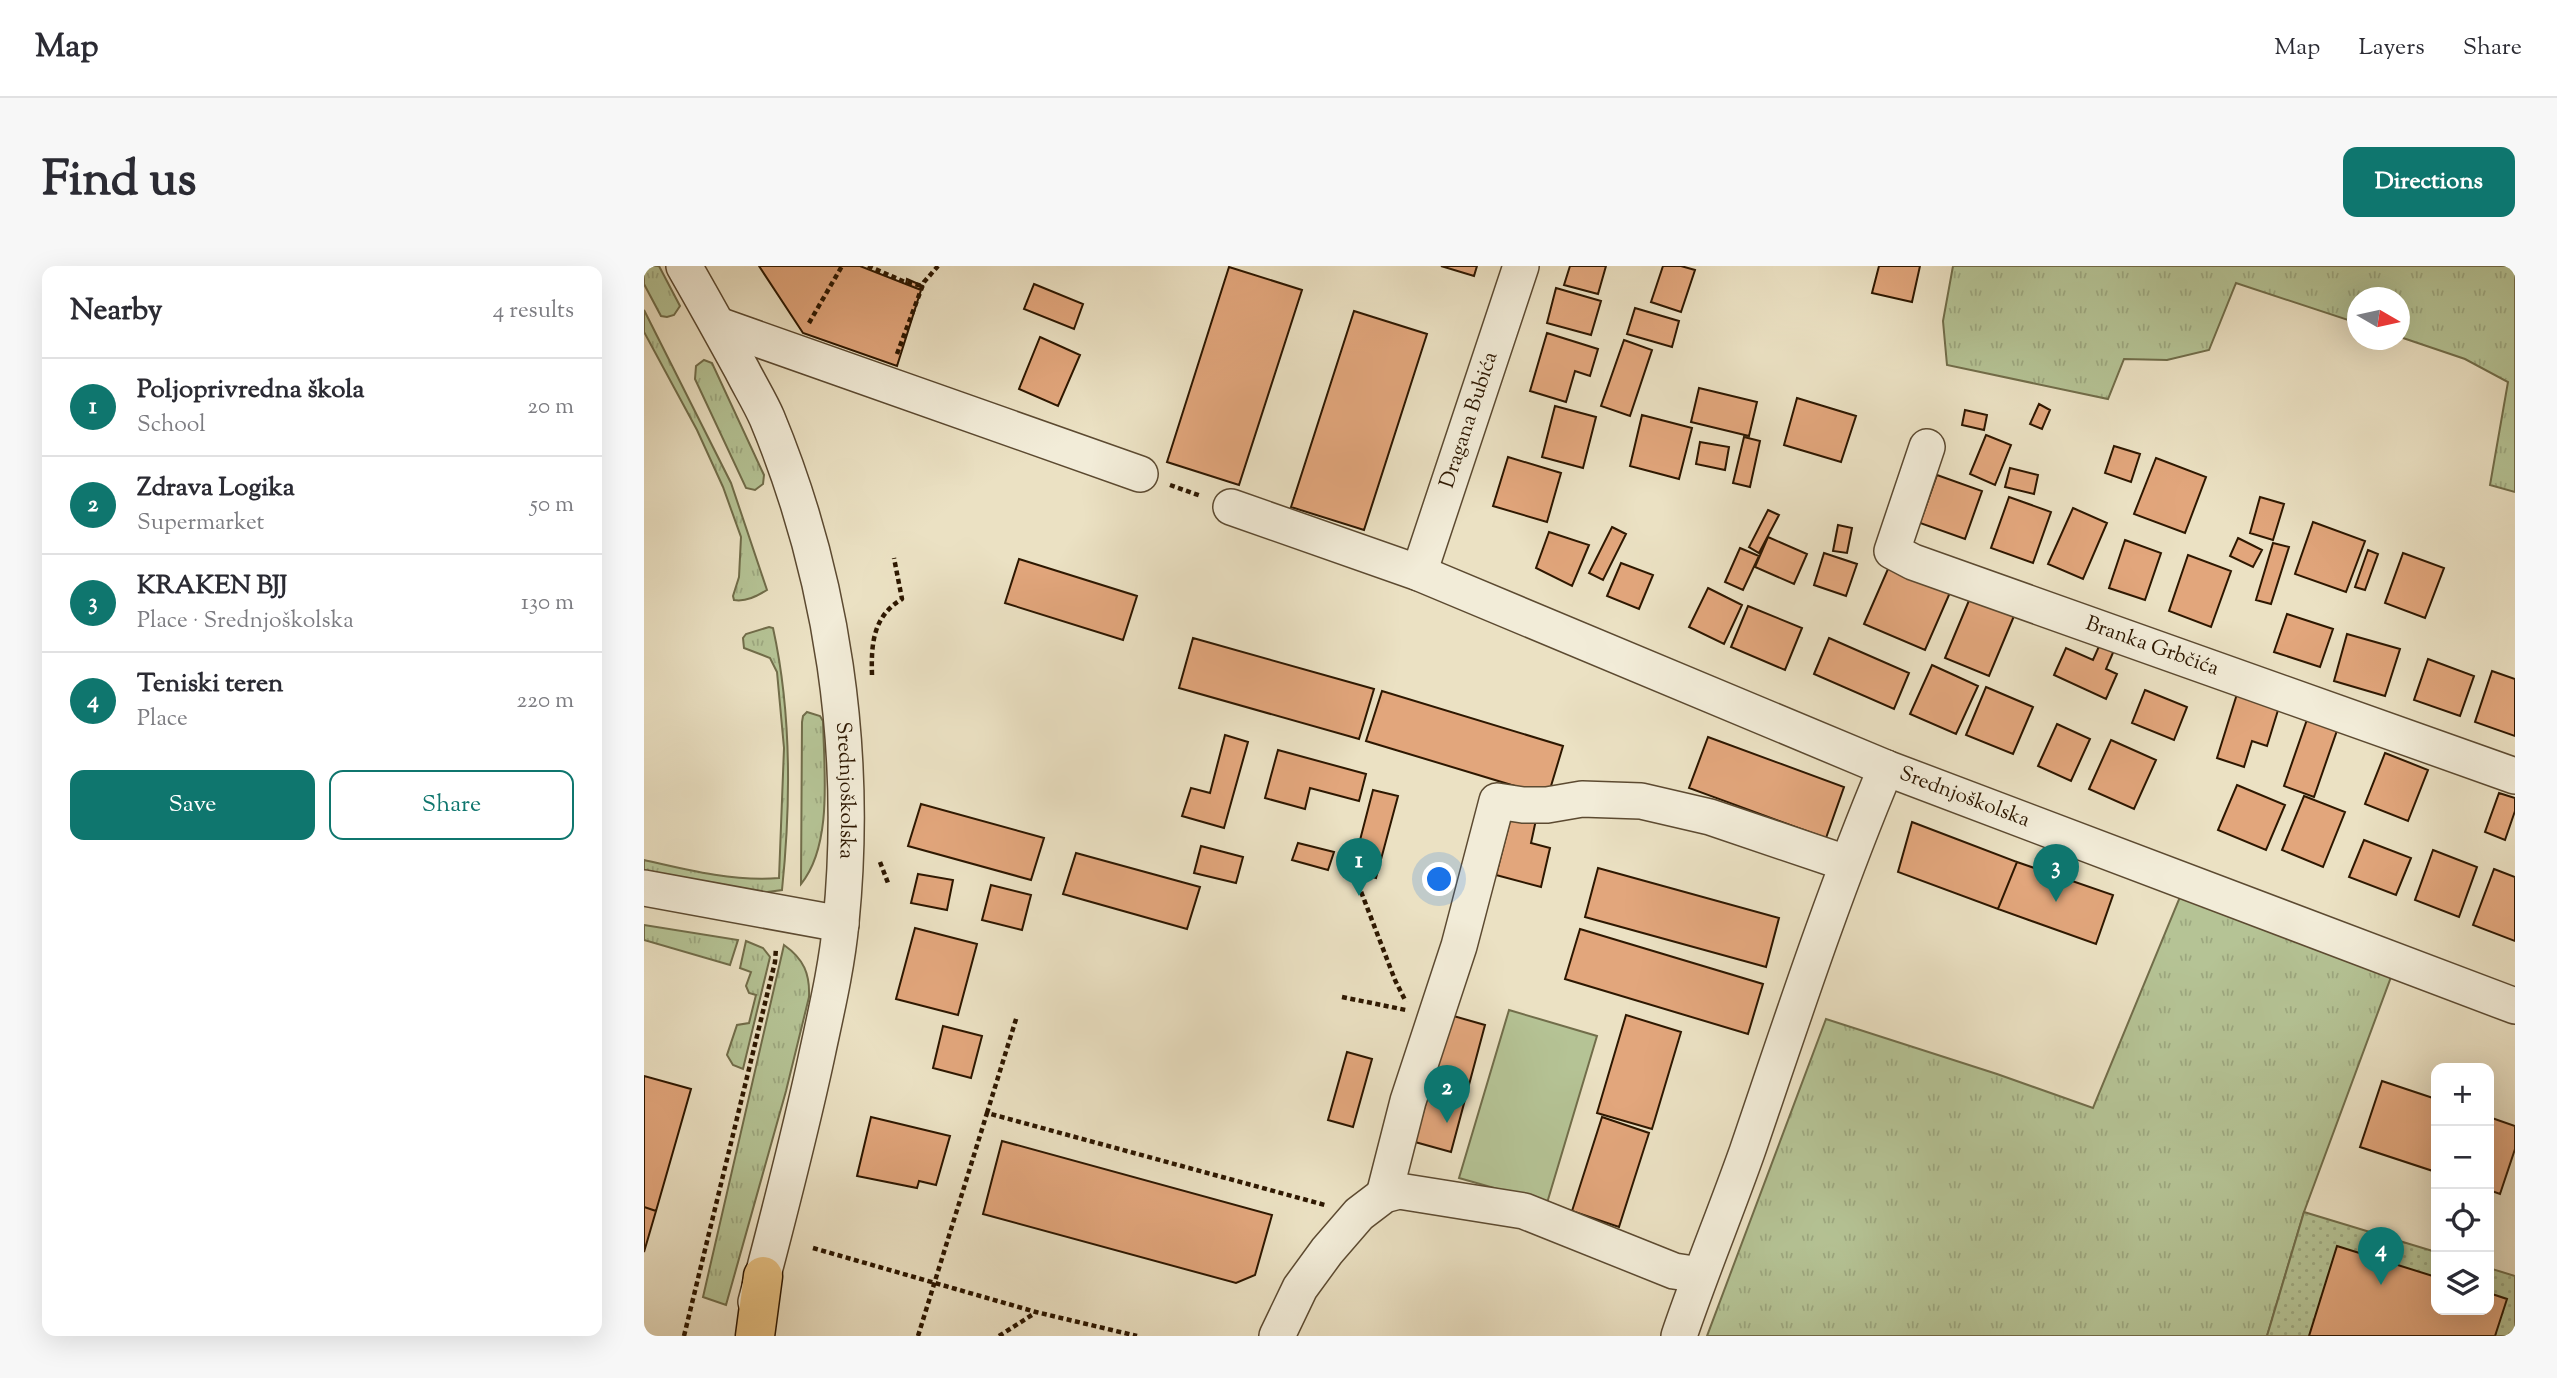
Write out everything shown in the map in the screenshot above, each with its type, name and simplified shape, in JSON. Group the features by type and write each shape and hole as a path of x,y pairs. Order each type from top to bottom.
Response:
{"main road":[{"path":"755,1336 763,1276"}],"street":[{"name":"Srednjoškolska","path":"684,266 766,416 798,507 823,596 844,743 848,818 841,924 807,1102 747,1336"},
{"name":"Dragana Bubića","path":"1419,573 1521,266"},
{"path":"718,325 1140,474"},
{"name":"Branka Grbčića","path":"1927,447 1892,551 1913,562 2515,776"},
{"name":"Srednjoškolska","path":"1231,507 1419,573 1886,768 2515,1006"},
{"path":"1679,1336 1741,1169 1846,863 1886,768"},
{"path":"1371,1204 1459,946 1497,801 1535,805 1582,799 1641,801 1710,817 1846,863"},
{"path":"644,888 841,924"},
{"path":"1277,1336 1300,1288 1327,1251 1371,1204 1399,1191 1524,1211 1674,1271 1700,1275"}],"path":[{"path":"795,352 842,266"},
{"path":"868,266 911,286"},
{"path":"886,384 923,286 939,266"},
{"path":"905,282 923,286"},
{"path":"1140,474 1231,507"},
{"path":"872,679 872,639 882,615 902,599 894,558"},
{"path":"879,852 879,860 888,883"},
{"path":"1342,997 1410,1011 1395,980 1355,876"},
{"path":"684,1336 775,962 776,948"},
{"path":"918,1336 1017,1016"},
{"path":"987,1113 1371,1204"},
{"path":"813,1248 1036,1312 1137,1336"},
{"path":"999,1336 1036,1312"}],"green space":[{"path":"644,266 659,266 680,306 674,315 661,316 644,284"},
{"path":"1953,266 2515,266 2515,492 2490,485 2508,382 2465,359 2410,340 2410,287 2347,287 2347,320 2236,283 2209,350 2167,360 2124,359 2108,399 1947,365 1943,321"},
{"path":"644,310 731,483 767,590 751,598 734,600 739,577 741,537 723,487 697,430 644,332"},
{"path":"704,360 712,363 764,475 763,484 755,490 746,488 695,379 696,366"},
{"path":"773,628 779,660 787,726 788,792 782,890 760,893 644,874 644,860 728,877 779,878 784,748 777,672 770,658 744,648 743,638 746,634"},
{"path":"807,712 820,716 823,721 825,784 818,849 801,884 802,722"},
{"path":"2182,892 2391,977 2304,1212 2267,1336 1707,1336 1826,1019 2093,1108"},
{"path":"644,925 738,940 730,965 644,940"},
{"path":"746,941 763,948 770,957 743,1069 733,1065 727,1055 737,1025 749,1023 756,995 749,993 746,986 751,972 740,968"},
{"path":"784,945 804,968 809,997 786,1091 726,1305 703,1297"},
{"path":"1509,1010 1597,1036 1547,1203 1459,1178"},
{"path":"2304,1212 2431,1250 2431,1315 2494,1315 2494,1270 2515,1276 2515,1336 2267,1336"}],"building":[{"path":"759,266 860,266 921,290 897,366 803,333"},
{"path":"1441,266 1477,266 1474,276"},
{"path":"1570,266 1606,266 1598,294 1564,285"},
{"path":"1663,266 1681,266 1695,270 1681,312 1651,302"},
{"path":"1879,266 1920,266 1912,302 1872,293"},
{"path":"1229,267 1302,290 1239,485 1167,462"},
{"path":"907,279 923,286 921,290 906,284"},
{"path":"1034,284 1083,304 1074,329 1024,309"},
{"path":"1556,288 1601,301 1591,335 1547,323"},
{"path":"1635,308 1679,321 1672,347 1627,334"},
{"path":"1354,311 1427,334 1364,530 1291,507"},
{"path":"1547,333 1598,349 1590,376 1575,371 1566,402 1530,391"},
{"path":"1040,337 1080,355 1058,406 1019,389"},
{"path":"1624,340 1652,350 1630,416 1601,406"},
{"path":"1699,388 1757,402 1749,436 1691,422"},
{"path":"1797,398 1856,416 1841,462 1784,445"},
{"path":"2039,404 2050,410 2042,429 2030,424"},
{"path":"1555,406 1596,417 1583,468 1542,457"},
{"path":"1965,410 1987,415 1984,430 1962,425"},
{"path":"1642,415 1692,428 1679,479 1630,466"},
{"path":"1986,435 2011,445 1995,485 1970,474"},
{"path":"1744,437 1760,441 1750,487 1733,483"},
{"path":"1700,442 1729,447 1725,470 1696,464"},
{"path":"2114,446 2140,454 2131,482 2105,473"},
{"path":"1508,457 1561,473 1547,522 1493,506"},
{"path":"2156,458 2206,477 2185,533 2134,514"},
{"path":"2010,468 2038,475 2034,494 2005,487"},
{"path":"1937,475 1982,491 1965,539 1920,523"},
{"path":"2009,497 2051,512 2033,563 1991,548"},
{"path":"2260,497 2284,504 2273,540 2250,533"},
{"path":"2073,508 2107,523 2083,579 2048,564"},
{"path":"1768,510 1779,515 1759,553 1749,547"},
{"path":"2313,522 2365,541 2346,592 2295,574"},
{"path":"1838,525 1852,528 1847,553 1833,551"},
{"path":"1612,527 1626,534 1603,580 1589,573"},
{"path":"1549,532 1589,545 1572,586 1536,568"},
{"path":"1768,537 1807,554 1794,584 1755,567"},
{"path":"2238,538 2262,550 2253,567 2230,556"},
{"path":"2125,540 2161,553 2145,600 2109,588"},
{"path":"2273,543 2289,547 2271,604 2256,600"},
{"path":"1740,548 1759,556 1743,590 1725,582"},
{"path":"2368,550 2378,554 2365,590 2355,587"},
{"path":"1824,553 1857,564 1846,596 1814,585"},
{"path":"2403,553 2444,568 2425,618 2385,603"},
{"path":"2188,555 2231,571 2211,627 2169,611"},
{"path":"1019,559 1137,596 1123,640 1005,603"},
{"path":"1891,562 1952,588 1925,650 1864,624"},
{"path":"1621,563 1653,575 1639,609 1607,596"},
{"path":"1708,588 1742,605 1724,644 1689,627"},
{"path":"1970,598 2014,616 1989,676 1945,658"},
{"path":"1748,606 1802,628 1785,670 1731,647"},
{"path":"2287,614 2333,629 2320,667 2274,652"},
{"path":"2347,634 2400,649 2385,696 2334,681"},
{"path":"2104,635 2118,641 2106,669 2117,674 2106,699 2054,675 2066,648 2093,660"},
{"path":"1193,638 1374,689 1359,739 1179,688"},
{"path":"1829,638 1909,673 1894,709 1814,674"},
{"path":"2428,659 2474,676 2460,716 2414,700"},
{"path":"1932,665 1978,686 1956,734 1910,714"},
{"path":"2492,671 2515,679 2515,736 2475,722"},
{"path":"1986,687 2033,707 2013,754 1966,735"},
{"path":"2145,690 2187,707 2174,740 2132,723"},
{"path":"1382,691 1563,746 1548,796 1366,741"},
{"path":"2237,694 2279,707 2267,746 2252,741 2244,767 2217,758"},
{"path":"2311,708 2341,719 2314,797 2284,786"},
{"path":"2057,724 2090,739 2071,781 2038,766"},
{"path":"1225,735 1248,742 1224,828 1182,816 1191,788 1210,793"},
{"path":"1708,737 1844,787 1826,838 1689,788"},
{"path":"2111,740 2156,760 2134,809 2089,789"},
{"path":"1278,750 1366,774 1359,801 1310,788 1305,809 1265,798"},
{"path":"2385,753 2428,770 2408,821 2365,804"},
{"path":"2237,785 2285,805 2266,850 2218,830"},
{"path":"1373,790 1398,796 1376,878 1352,871"},
{"path":"2499,793 2515,798 2515,811 2505,840 2485,832"},
{"path":"2304,796 2345,812 2323,867 2282,850"},
{"path":"921,804 1044,838 1031,880 908,846"},
{"path":"1513,809 1537,815 1531,843 1550,848 1541,887 1496,875"},
{"path":"1912,822 2017,862 1998,909 1898,872"},
{"path":"2364,840 2411,858 2396,895 2349,877"},
{"path":"1298,843 1334,852 1328,870 1292,860"},
{"path":"1201,846 1243,857 1236,883 1194,873"},
{"path":"2433,850 2477,867 2459,917 2415,900"},
{"path":"1076,853 1200,887 1187,929 1063,894"},
{"path":"2017,862 2113,895 2096,944 1998,909"},
{"path":"1598,868 1779,918 1766,967 1585,917"},
{"path":"2494,869 2515,877 2515,941 2473,925"},
{"path":"918,874 953,880 947,910 911,903"},
{"path":"991,885 1031,895 1022,930 982,920"},
{"path":"915,928 977,944 958,1015 896,999"},
{"path":"1580,929 1763,984 1748,1034 1565,979"},
{"path":"1450,1015 1485,1025 1451,1152 1415,1142"},
{"path":"1626,1015 1681,1032 1652,1129 1597,1113"},
{"path":"943,1026 982,1036 971,1078 933,1068"},
{"path":"1347,1052 1372,1059 1353,1127 1328,1120"},
{"path":"644,1076 691,1089 656,1211 644,1207"},
{"path":"2382,1081 2431,1097 2431,1170 2360,1147"},
{"path":"871,1117 950,1136 936,1185 919,1181 917,1188 857,1176"},
{"path":"1602,1117 1649,1133 1619,1227 1572,1211"},
{"path":"2494,1119 2515,1126 2515,1149 2500,1194 2494,1192"},
{"path":"1002,1141 1272,1215 1255,1275 1236,1283 983,1214"},
{"path":"644,1207 656,1211 644,1252"},
{"path":"2337,1246 2431,1275 2431,1315 2494,1315 2494,1295 2507,1299 2495,1336 2309,1336"}],"place":[{"name":"Poljoprivredna škola","path":"1359,896"},
{"name":"KRAKEN BJJ","path":"2056,902"},
{"name":"Zdrava Logika","path":"1447,1123"},
{"name":"Teniski teren","path":"2381,1285"}]}
